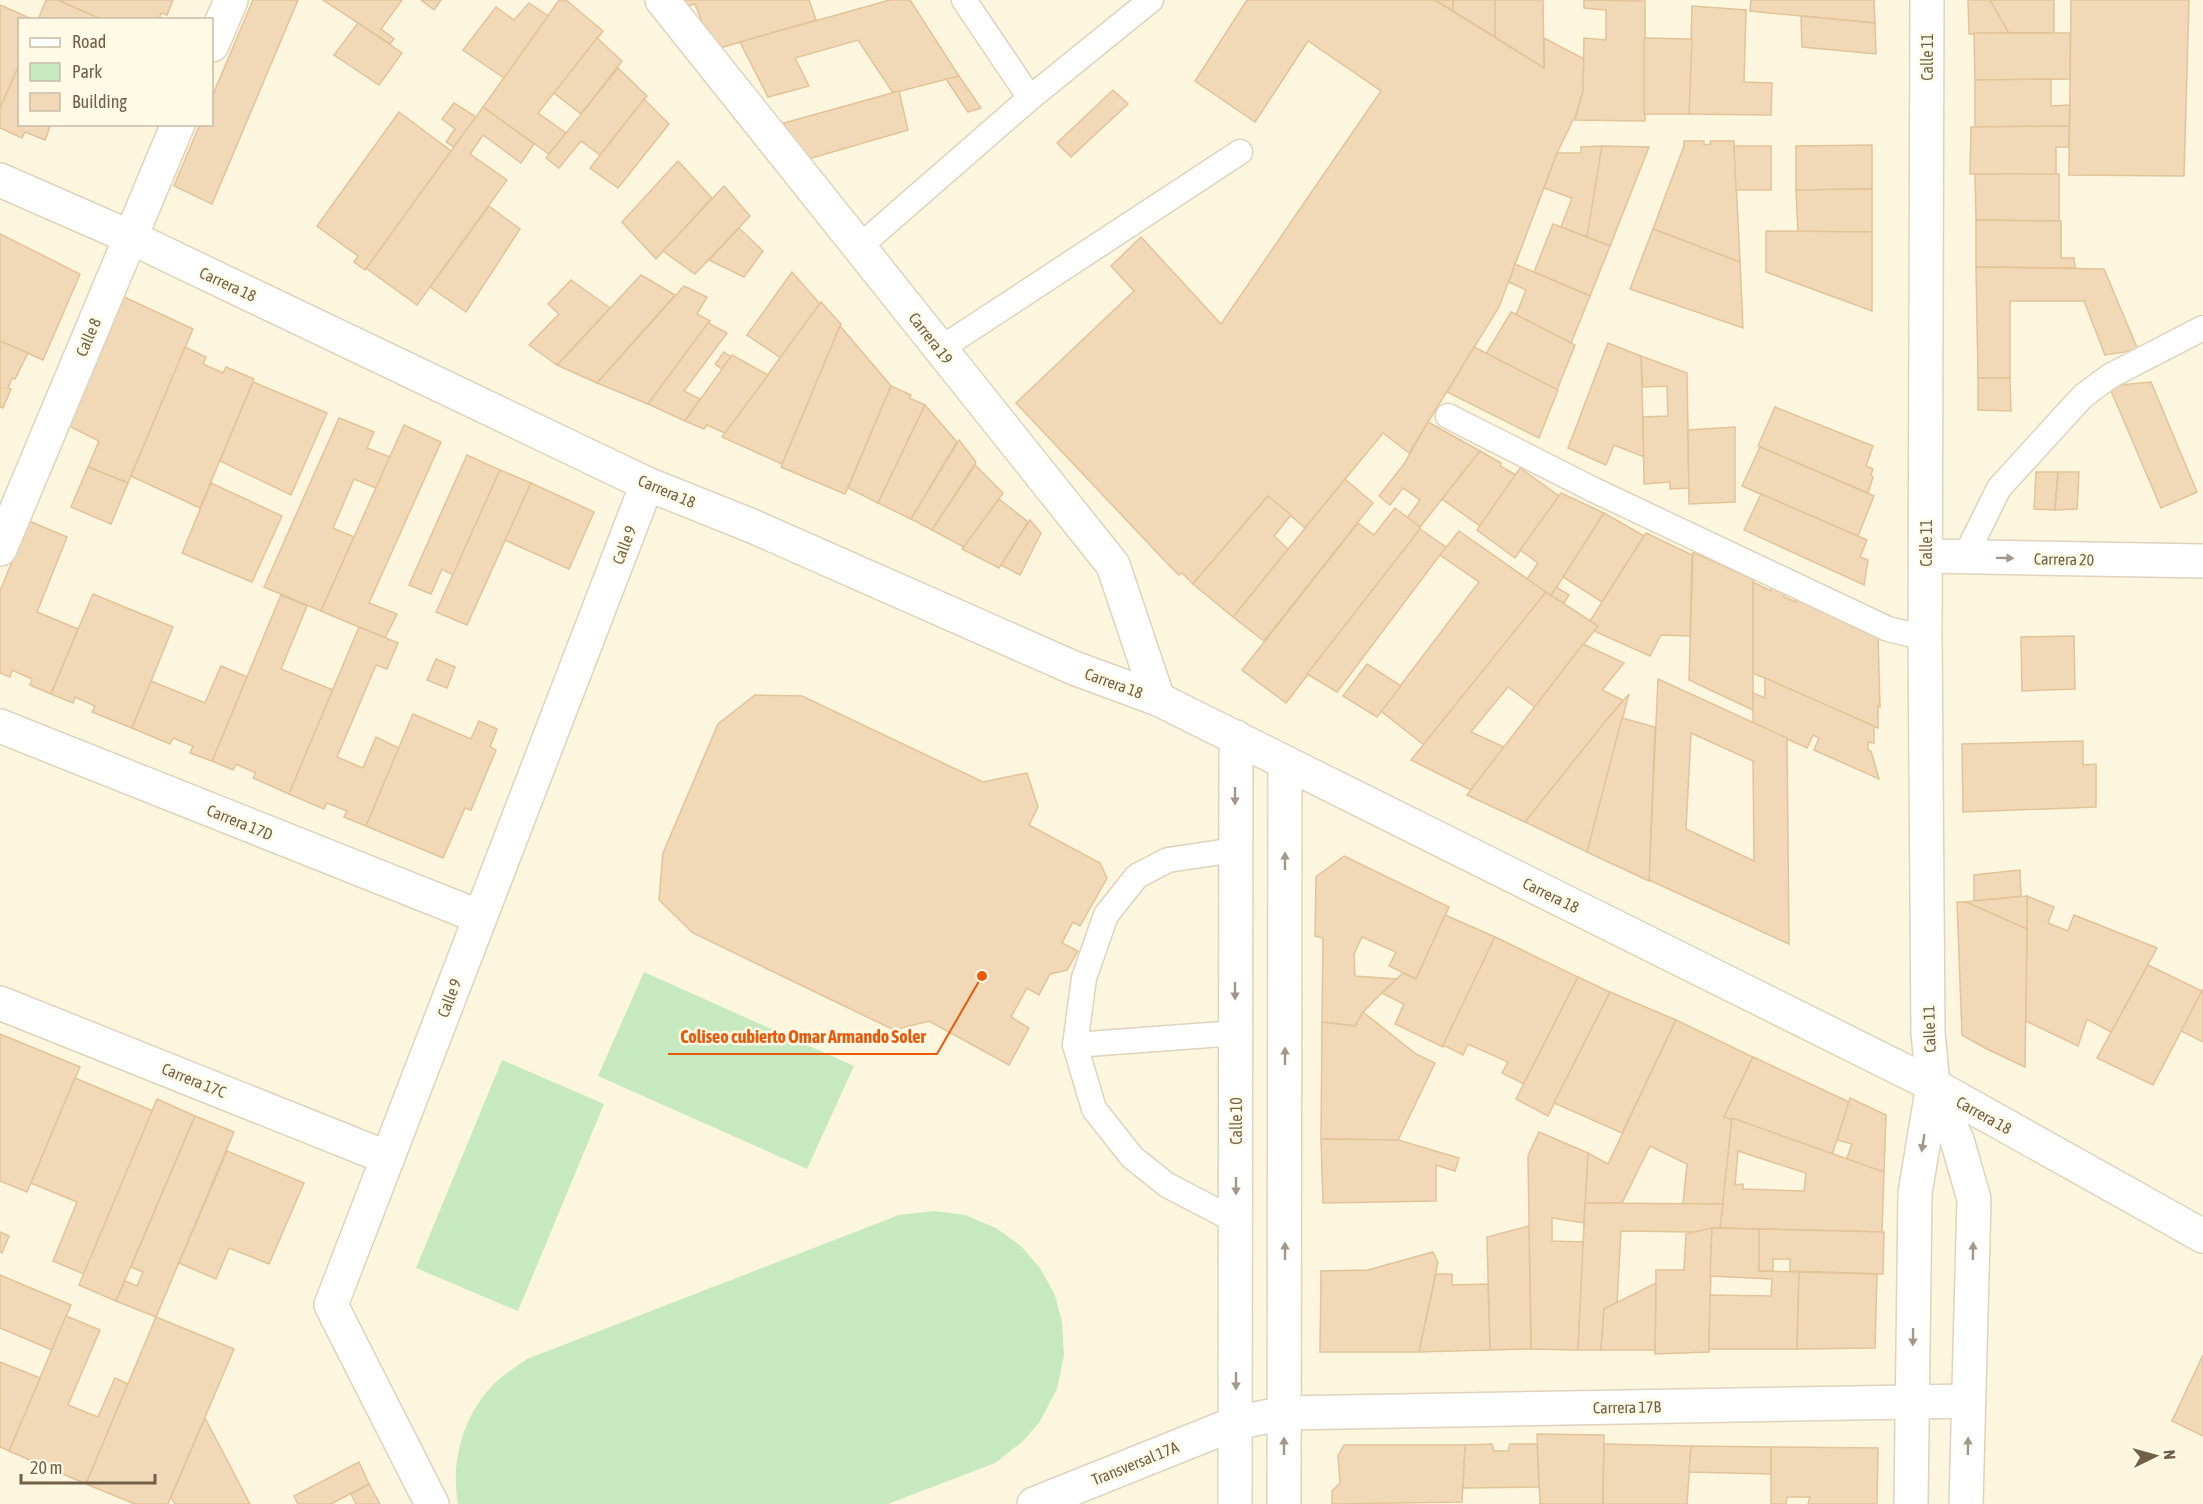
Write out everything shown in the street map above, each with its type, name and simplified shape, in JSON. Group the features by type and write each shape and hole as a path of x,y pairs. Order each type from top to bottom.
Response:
{"street":[{"path":"213,43 231,0"},
{"name":"Carrera 19","path":"662,0 1113,565 1158,699"},
{"name":"Calle 11","path":"1911,1504 1915,1193 1933,1085 1928,1033 1925,638 1927,0"},
{"name":"Calle 8","path":"0,549 177,126"},
{"name":"Carrera 18","path":"0,180 130,237 647,484 763,531 1074,668 1158,699 1933,1085 2203,1236"},
{"name":"Calle 9","path":"432,1504 332,1305 647,484"},
{"name":"Carrera 20","path":"1926,556 2203,561"},
{"name":"Carrera 17D","path":"0,726 480,918"},
{"name":"Calle 10","path":"1235,1504 1236,737"},
{"path":"1284,1504 1285,763"},
{"name":"Carrera 17C","path":"0,1002 388,1158"},
{"name":"Calle 11","path":"1933,1085 1957,1140 1974,1199 1966,1504"},
{"name":"Carrera 17B","path":"1236,1423 1284,1413 1969,1401"},
{"name":"Transversal 17A","path":"1034,1504 1236,1423"}],"lane":[{"path":"964,0 1030,98"},
{"path":"859,247 1030,98 1151,0"},
{"path":"939,349 1240,152"},
{"path":"1965,557 1999,488 2083,396 2110,376 2203,328"},
{"path":"1448,416 1594,490 1888,629 1925,638"},
{"path":"1235,850 1168,860 1137,876 1106,915 1084,978 1075,1045 1094,1109 1132,1157 1167,1185 1236,1221"},
{"path":"1075,1045 1236,1033"}],"green space":[{"path":"644,972 854,1066 807,1169 598,1076"},
{"path":"502,1060 604,1104 518,1311 416,1268"},
{"path":"935,1211 965,1215 996,1228 1021,1246 1040,1268 1055,1295 1062,1322 1064,1355 1057,1389 1039,1423 1022,1442 995,1463 888,1504 458,1504 456,1471 458,1454 468,1422 476,1407 497,1381 527,1359 899,1215"}],"building":[{"path":"46,0 58,0 97,17 97,18 39,18"},
{"path":"58,0 173,0 167,15 161,13 160,18 98,18"},
{"path":"253,0 298,0 212,204 174,186 199,126 213,126 213,95"},
{"path":"323,0 402,0 381,29 394,39 390,44"},
{"path":"421,0 441,0 434,10"},
{"path":"559,0 566,0 603,31 538,113 566,133 549,154 483,107"},
{"path":"683,0 809,0 816,20 713,50 695,4 687,6"},
{"path":"890,0 910,0 959,76 893,93 858,40 795,58 809,86 768,97 740,42"},
{"path":"1247,0 1435,0 1544,68 1544,38 1584,59 1583,91 1576,114 1557,153 1499,307 1409,453 1383,433 1305,528 1268,496 1193,584 1182,573 1179,575 1165,561 1016,403 1134,291 1111,266 1141,237 1221,324 1381,91 1308,41 1255,122 1195,81"},
{"path":"1435,0 1453,0 1453,11"},
{"path":"1453,0 1495,0 1495,37 1453,11"},
{"path":"1495,0 1543,0 1544,68 1495,37"},
{"path":"1584,0 1645,1 1645,121 1575,120 1583,91 1584,38 1606,40 1606,10 1584,8"},
{"path":"1751,0 1874,0 1875,23 1750,11"},
{"path":"1968,0 1990,0 2009,33 1969,34"},
{"path":"1990,0 2054,0 2054,33 2009,33"},
{"path":"2071,0 2189,0 2184,176 2069,175"},
{"path":"529,3 548,16 504,78 463,50 496,7 514,20"},
{"path":"0,5 29,18 18,18 18,68 0,108"},
{"path":"1692,6 1746,10 1744,82 1772,83 1771,115 1689,114"},
{"path":"1801,16 1875,23 1876,54 1802,47"},
{"path":"358,23 402,53 379,85 334,55"},
{"path":"1974,33 2070,33 2070,79 1975,80"},
{"path":"597,38 622,61 581,114 554,93"},
{"path":"1644,38 1692,39 1689,114 1644,114"},
{"path":"18,68 18,126 50,126 45,140 25,132 22,138 0,128 0,108"},
{"path":"618,68 647,96 600,155 581,141 559,168 546,158"},
{"path":"959,76 981,108 968,112 946,79"},
{"path":"2051,79 2051,106 2070,105 2069,126 1975,127 1975,80"},
{"path":"1113,90 1128,104 1071,157 1057,143"},
{"path":"899,91 908,130 798,162 784,123"},
{"path":"644,99 669,124 618,188 590,168"},
{"path":"454,103 476,117 454,147 446,142 455,129 442,119"},
{"path":"483,107 534,144 521,163 483,135 470,154 507,180 417,305 366,268"},
{"path":"399,112 451,151 365,270 354,262 358,256 317,226"},
{"path":"2069,126 2069,147 2056,147 2056,175 1970,174 1971,127"},
{"path":"1684,141 1704,141 1704,145 1711,144 1710,141 1734,141 1740,262 1653,229"},
{"path":"1872,145 1872,189 1796,190 1796,146"},
{"path":"1602,146 1587,237 1561,227 1572,198 1544,188 1557,153 1581,153 1581,147"},
{"path":"1602,146 1649,147 1610,246 1587,237"},
{"path":"1734,146 1771,146 1771,190 1736,190"},
{"path":"678,161 712,198 656,259 622,222"},
{"path":"1975,174 2059,174 2059,221 1976,220"},
{"path":"724,186 750,216 695,274 663,251"},
{"path":"1872,189 1872,232 1798,232 1796,190"},
{"path":"489,206 520,229 466,312 430,287"},
{"path":"1976,220 2061,221 2061,258 2074,258 2075,268 1976,267"},
{"path":"1553,224 1610,246 1590,296 1534,272"},
{"path":"739,228 763,251 744,277 709,260"},
{"path":"1653,229 1740,262 1743,328 1630,289"},
{"path":"1766,231 1872,232 1872,311 1766,272"},
{"path":"0,234 80,274 43,360 0,341"},
{"path":"1515,264 1590,296 1571,343 1516,315 1526,290 1509,282"},
{"path":"1976,267 2104,269 2138,350 2105,355 2084,301 2010,301 2010,378 1978,378"},
{"path":"792,272 820,304 781,358 747,335"},
{"path":"641,275 675,295 597,383 557,365"},
{"path":"571,280 610,308 557,365 529,345 559,314 548,304"},
{"path":"684,286 707,297 697,314 710,321 648,404 597,383"},
{"path":"124,297 193,329 128,483 88,467 99,441 69,426"},
{"path":"821,302 841,324 782,464 722,437"},
{"path":"1511,312 1575,345 1557,390 1486,354"},
{"path":"708,323 727,333 684,391 700,399 685,421 648,404"},
{"path":"840,326 891,386 845,494 781,467"},
{"path":"0,341 28,353 15,379 12,378 8,388 11,389 3,408 0,407"},
{"path":"1608,343 1641,356 1644,457 1614,445 1606,465 1568,448"},
{"path":"185,347 206,357 203,364 223,373 226,367 254,379 200,508 131,476"},
{"path":"1474,347 1558,390 1539,438 1447,392"},
{"path":"724,352 731,357 722,369 715,364"},
{"path":"732,355 768,375 725,433 707,425 704,429 685,421"},
{"path":"1641,356 1687,373 1689,488 1670,489 1670,482 1644,484 1643,417 1668,416 1667,386 1643,387"},
{"path":"1978,378 2010,378 2011,411 1978,410"},
{"path":"253,382 327,413 291,495 220,461"},
{"path":"2151,382 2197,492 2161,508 2109,386"},
{"path":"891,386 911,395 909,398 925,405 878,503 848,488"},
{"path":"925,405 957,442 911,519 878,503"},
{"path":"1775,407 1873,446 1866,466 1873,469 1868,493 1758,446"},
{"path":"339,418 374,432 367,448 390,457 376,488 354,479 333,528 354,537 321,611 264,587"},
{"path":"1428,422 1480,451 1420,527 1407,518 1420,500 1403,488 1390,505 1379,496 1404,464"},
{"path":"404,425 441,442 369,603 397,614 385,638 321,611"},
{"path":"1735,427 1735,502 1689,504 1688,430"},
{"path":"959,440 976,462 932,530 911,519"},
{"path":"1760,447 1874,496 1858,536 1742,486"},
{"path":"1480,451 1516,475 1480,526 1442,499"},
{"path":"467,455 500,470 453,575 442,569 431,594 409,585"},
{"path":"975,465 1003,493 964,547 932,530"},
{"path":"88,467 128,483 111,524 71,507"},
{"path":"1520,468 1559,496 1515,558 1477,530"},
{"path":"500,470 531,483 467,625 436,612"},
{"path":"2036,472 2058,472 2055,510 2034,509"},
{"path":"2058,472 2079,472 2077,509 2055,510"},
{"path":"1345,479 1373,503 1264,641 1233,617"},
{"path":"211,483 282,516 252,582 182,553"},
{"path":"531,483 594,512 569,569 505,540"},
{"path":"1561,493 1604,513 1551,596 1527,579 1538,563 1520,550"},
{"path":"1761,494 1867,540 1860,557 1868,560 1864,585 1744,530"},
{"path":"1268,496 1291,515 1274,536 1288,549 1233,617 1193,584"},
{"path":"999,499 1028,522 999,568 962,549"},
{"path":"1395,508 1420,529 1286,703 1242,670 1358,523 1374,535"},
{"path":"1604,513 1644,536 1602,602 1563,577"},
{"path":"1030,520 1041,533 1020,575 1001,565"},
{"path":"29,521 67,537 37,612 78,629 51,694 30,685 32,679 12,670 10,677 0,673 0,591"},
{"path":"1420,529 1446,547 1337,692 1307,674"},
{"path":"1459,531 1546,592 1424,745 1381,711 1479,582 1440,555"},
{"path":"1646,533 1692,555 1690,636 1661,635 1650,656 1594,631 1598,626 1590,621"},
{"path":"1693,552 1753,579 1753,710 1689,680"},
{"path":"1753,582 1771,591 1771,585 1785,591 1784,597 1796,602 1796,596 1878,636 1880,707 1878,705 1878,728 1753,673"},
{"path":"1556,587 1569,595 1564,603 1551,596"},
{"path":"1546,592 1598,626 1535,707 1508,687 1471,732 1504,747 1471,790 1411,760"},
{"path":"93,594 173,627 132,728 92,712 95,706 75,697 73,703 51,694"},
{"path":"281,595 307,606 281,669 333,690 289,794 253,778 256,773 236,764 233,770 212,761"},
{"path":"359,627 398,643 387,669 376,665 337,757 363,768 376,737 399,748 366,826 344,817 347,811 327,803 324,809 289,794"},
{"path":"2074,636 2075,689 2022,691 2021,637"},
{"path":"1583,644 1624,663 1602,690 1623,700 1525,822 1467,795"},
{"path":"436,659 455,667 447,688 427,680"},
{"path":"1367,664 1401,686 1377,717 1343,696"},
{"path":"221,666 247,677 212,761 190,753 193,746 173,738 170,744 132,728 151,681 205,703"},
{"path":"1765,678 1874,726 1874,743 1868,742 1868,750 1871,751 1879,779 1814,750 1819,738 1813,735 1807,748 1753,723 1753,693 1765,698"},
{"path":"1658,679 1787,738 1789,944 1649,880","holes":["1691,733 1753,761 1754,861 1686,829"]},
{"path":"1629,694 1587,852 1525,822 1604,723"},
{"path":"755,695 802,696 983,782 1027,773 1038,807 1029,825 1100,863 1107,878 1080,926 1073,922 1062,943 1078,951 1067,970 1050,974 1039,995 1027,988 1011,1017 1029,1028 1009,1065 929,1021 894,1030 693,933 659,900 663,853 718,724"},
{"path":"413,714 471,739 479,721 497,729 490,747 496,750 471,810 465,808 443,858 366,826"},
{"path":"1622,718 1655,727 1649,881 1587,852"},
{"path":"2083,741 2083,765 2096,764 2096,807 1963,812 1962,744"},
{"path":"1344,856 1449,907 1416,979 1389,966 1396,952 1362,937 1354,954 1355,976 1396,979 1363,1012 1355,1026 1322,1022 1323,938 1315,936 1316,877"},
{"path":"2020,870 2021,896 1974,901 1974,875"},
{"path":"2027,896 2054,907 2048,923 2068,931 2074,915 2157,948 2111,1032 2087,1019 2078,1046 2026,1021"},
{"path":"2027,896 2027,929 1966,902 1974,901"},
{"path":"1957,902 1966,902 2027,929 2025,1067 1962,1035"},
{"path":"1445,915 1495,937 1443,1047 1395,1024 1404,1004 1382,993 1403,973 1416,979"},
{"path":"1495,937 1578,977 1524,1084 1502,1073 1508,1062 1468,1044 1463,1055 1443,1045"},
{"path":"2148,965 2202,991 2153,1085 2097,1058"},
{"path":"1578,977 1610,992 1548,1116 1516,1099"},
{"path":"2203,989 2203,1042 2181,1031"},
{"path":"1610,992 1676,1020 1622,1133 1554,1103"},
{"path":"1363,1012 1416,1054 1435,1063 1398,1140 1321,1139 1322,1022 1355,1026"},
{"path":"1676,1020 1753,1057 1724,1117 1732,1118 1723,1204 1683,1204 1687,1164 1650,1146 1622,1203 1585,1203 1588,1153 1608,1164"},
{"path":"0,1034 80,1067 27,1192 0,1181"},
{"path":"1753,1057 1849,1102 1832,1155 1724,1117"},
{"path":"75,1078 153,1111 84,1274 53,1261 77,1202 31,1183"},
{"path":"1850,1098 1886,1115 1884,1172 1846,1160 1852,1144 1837,1140"},
{"path":"157,1099 195,1116 116,1301 79,1285"},
{"path":"195,1116 234,1132 156,1317 116,1301 125,1281 137,1286 143,1272 131,1267"},
{"path":"1732,1118 1884,1172 1882,1232 1720,1228","holes":["1738,1151 1806,1173 1804,1191 1743,1189 1743,1184 1735,1185"]},
{"path":"1539,1132 1588,1153 1584,1223 1552,1218 1552,1241 1584,1242 1578,1350 1531,1349 1528,1156"},
{"path":"1321,1139 1398,1140 1459,1158 1455,1171 1436,1165 1436,1201 1323,1203"},
{"path":"227,1151 304,1183 269,1264 229,1248 216,1279 179,1263"},
{"path":"1585,1203 1723,1204 1720,1228 1695,1232 1621,1231 1617,1303 1604,1309 1601,1350 1578,1350"},
{"path":"1529,1226 1531,1349 1490,1350 1487,1237"},
{"path":"1712,1228 1709,1352 1655,1354 1656,1270 1684,1270 1686,1234"},
{"path":"1712,1228 1759,1229 1759,1271 1799,1272 1797,1349 1709,1349 1710,1295 1771,1296 1772,1279 1710,1276"},
{"path":"1759,1229 1884,1232 1883,1274 1790,1271 1790,1259 1773,1259 1773,1271 1759,1271"},
{"path":"0,1232 9,1236 2,1253 0,1252"},
{"path":"1433,1252 1438,1262 1419,1352 1320,1352 1321,1271 1368,1270"},
{"path":"1799,1272 1877,1274 1875,1348 1797,1349"},
{"path":"1436,1274 1452,1274 1452,1285 1488,1284 1490,1350 1419,1352"},
{"path":"0,1275 71,1305 52,1350 0,1328"},
{"path":"1656,1283 1655,1350 1601,1350 1604,1309"},
{"path":"66,1316 100,1330 68,1405 98,1417 115,1378 128,1384 86,1484 9,1451"},
{"path":"156,1317 234,1349 168,1504 135,1504 86,1484"},
{"path":"2203,1355 2203,1436 2172,1421"},
{"path":"0,1362 40,1378 9,1451 0,1447"},
{"path":"205,1418 250,1504 175,1504 171,1497"},
{"path":"1537,1434 1604,1435 1603,1504 1540,1504"},
{"path":"1492,1444 1494,1451 1508,1451 1510,1444 1537,1444 1539,1487 1463,1488 1465,1445"},
{"path":"1604,1444 1691,1446 1687,1504 1603,1504"},
{"path":"1344,1445 1465,1445 1462,1502 1332,1504 1332,1491 1340,1483 1338,1456"},
{"path":"1691,1446 1771,1447 1771,1474 1689,1472"},
{"path":"1771,1447 1878,1448 1877,1504 1808,1504 1810,1497 1787,1497 1786,1504 1771,1504"},
{"path":"359,1462 369,1484 331,1504 298,1504 294,1496"},
{"path":"369,1484 380,1504 356,1504 351,1494"}],"place":[{"name":"Coliseo cubierto Omar Armando Soler","path":"982,976"}]}
